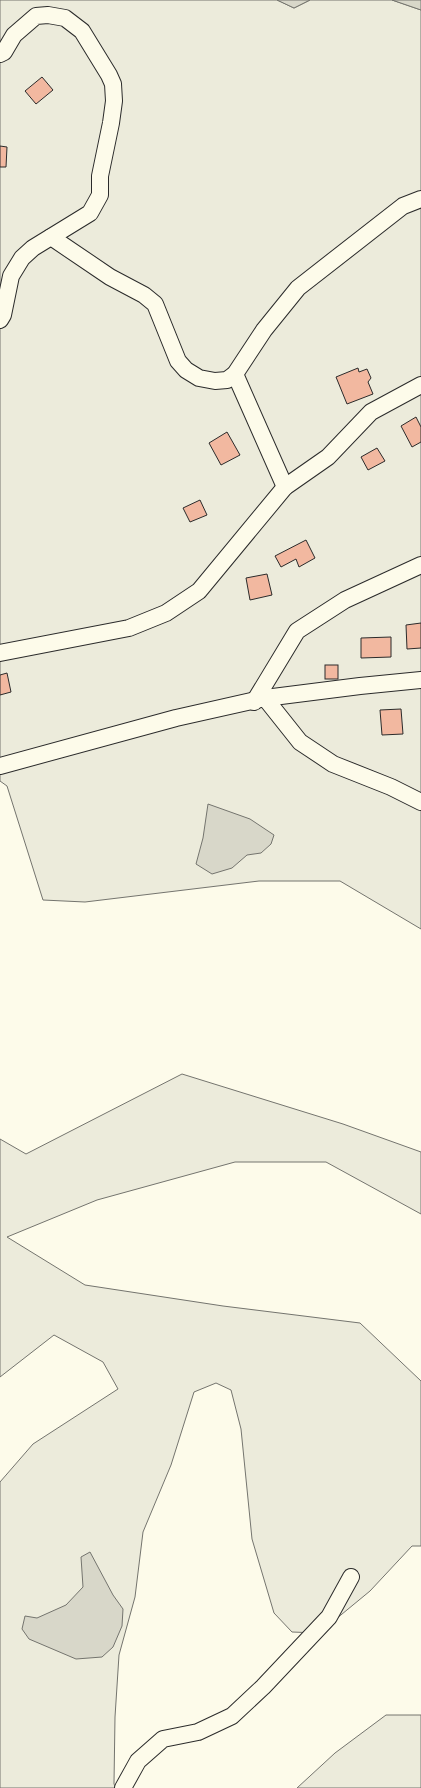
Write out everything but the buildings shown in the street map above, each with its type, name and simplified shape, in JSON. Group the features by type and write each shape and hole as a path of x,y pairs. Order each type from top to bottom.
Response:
{"street":[{"path":"0,54 4,52 14,36 36,16 48,15 66,18 82,31 90,47 109,74 113,84 112,123 100,176 100,195 90,213 33,248 22,258 12,276 3,315 0,320"},
{"path":"51,237 110,277 144,295 155,304 178,361 186,370 199,378 215,381 228,380 235,374 264,330 298,288 402,206 421,199"},
{"path":"235,374 285,487"},
{"path":"0,653 129,628 166,613 198,591 285,487 328,457 371,412 421,385"},
{"path":"260,700 297,631 345,600 421,565"},
{"path":"0,766 176,718 260,700 360,686 421,680"},
{"path":"260,700 300,742 334,764 391,787 421,802"},
{"path":"123,1788 138,1761 163,1739 198,1732 232,1716 263,1687 329,1617 350,1577"}],"shaded area":[{"path":"0,0 277,0 294,8 310,0 392,0 421,10 421,929 340,881 259,881 85,902 43,900 7,786 0,781"},
{"path":"277,0 310,0 294,8"},
{"path":"392,0 421,0 421,10"},
{"path":"208,804 250,819 274,835 271,844 261,853 247,855 232,868 212,874 196,864 203,838"},
{"path":"182,1074 343,1124 421,1152 421,1214 326,1162 235,1162 97,1200 7,1237 85,1285 223,1306 360,1323 421,1381 421,1546 412,1546 370,1591 319,1633 292,1632 274,1613 252,1539 241,1429 231,1390 216,1383 194,1392 171,1465 143,1532 135,1597 119,1655 115,1717 114,1784 116,1788 0,1788 0,1482 33,1444 118,1389 103,1362 54,1335 0,1377 0,1139 26,1154"},
{"path":"90,1552 113,1595 123,1609 122,1626 113,1647 102,1657 76,1659 29,1639 22,1629 25,1616 37,1618 66,1605 83,1587 81,1557"},
{"path":"386,1715 421,1715 421,1788 297,1788 335,1753"}]}
